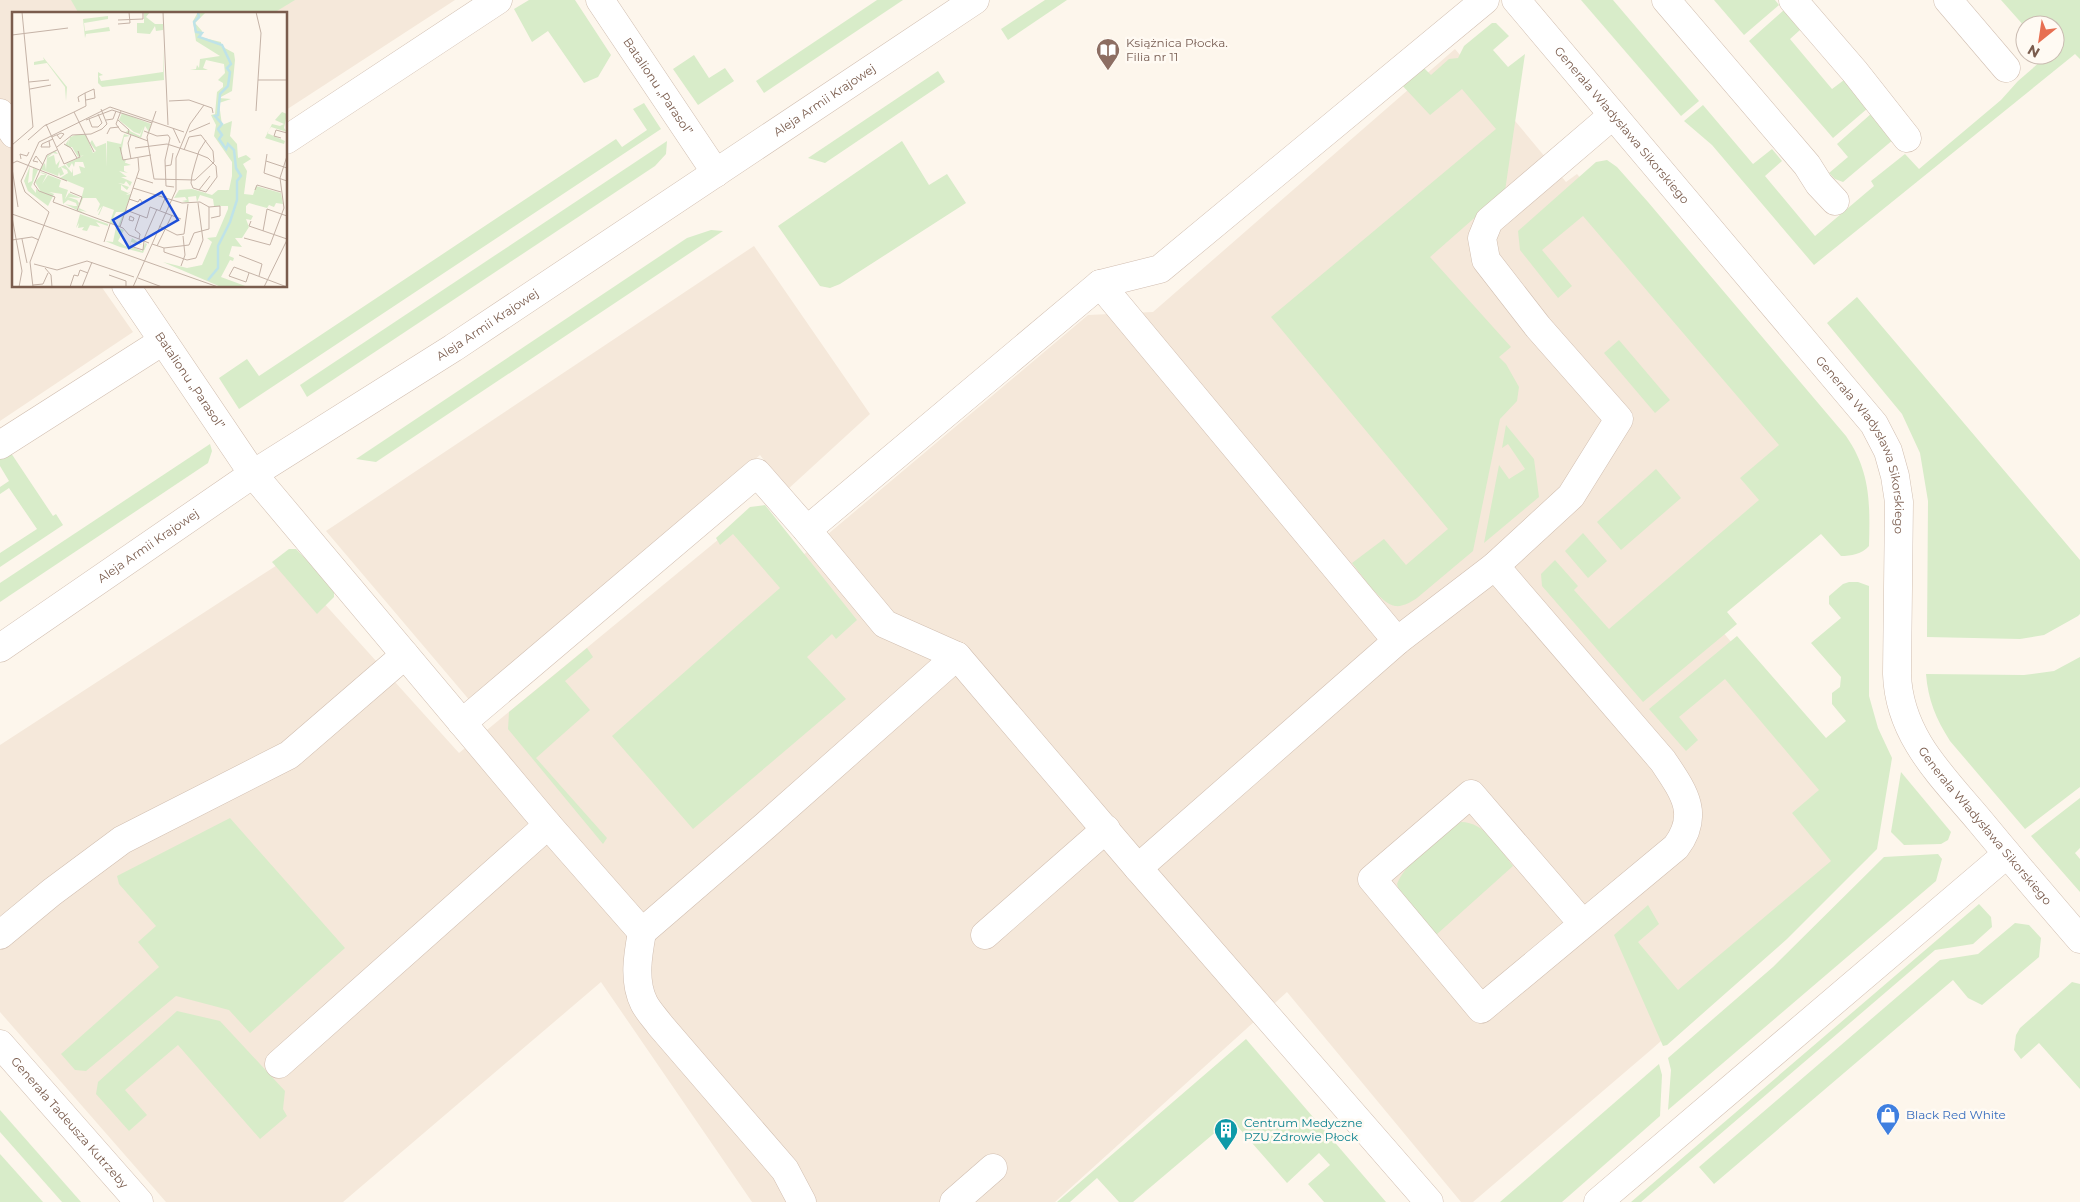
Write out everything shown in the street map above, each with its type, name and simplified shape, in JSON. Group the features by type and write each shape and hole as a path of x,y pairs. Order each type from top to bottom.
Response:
{"street":[{"path":"288,139 498,0"},
{"name":"Batalionu „Parasol”","path":"600,0 716,173"},
{"name":"Aleja Armii Krajowej","path":"0,648 253,474 453,348 975,0"},
{"path":"807,530 1100,284 1160,269 1484,0"},
{"name":"Generała Władysława Sikorskiego","path":"1516,0 1862,408 1881,437 1892,464 1899,502 1897,688 1903,713 1922,752 2080,940"},
{"path":"1666,0 1807,165 1819,184 1835,201"},
{"path":"1794,0 1855,72 1907,138"},
{"path":"1948,0 2006,68"},
{"path":"0,113 12,131"},
{"path":"1138,868 1397,641 1495,566 1571,496 1619,419 1538,328 1496,275 1486,260 1482,238 1489,222 1613,115"},
{"path":"1100,284 1397,641"},
{"name":"Batalionu „Parasol”","path":"127,288 253,474 548,825 642,932"},
{"path":"0,445 163,341"},
{"path":"462,723 757,473 885,624 957,656 1106,828 1138,868 1429,1202"},
{"path":"1495,566 1663,761 1684,796 1689,825 1684,837 1676,847 1481,1009 1372,879 1471,794 1583,924"},
{"path":"0,934 52,892 122,840 289,755 405,655"},
{"path":"802,1202 785,1170 660,1026 643,1002 638,983 637,957 642,932 957,656"},
{"path":"279,1064 548,825"},
{"path":"985,935 1106,828"},
{"path":"1598,1202 2007,854"},
{"name":"Generała Tadeusza Kutrzeby","path":"0,1044 139,1202"},
{"path":"954,1202 993,1168"}],"shaded area":[{"path":"0,0 455,0 288,109 288,12 12,12 12,288 102,288 133,332 0,421"},
{"path":"1455,49 1566,182 1577,174 1834,477 1693,597 1839,769 1827,811 1868,858 1652,1049 1473,1202 1461,1202 1287,992 1055,1202 752,1202 601,982 343,1202 166,1202 0,1012 0,745 285,560 459,753 753,511 796,561 1088,315 1153,312"},
{"path":"754,246 870,414 787,490 760,455 471,702 326,531"}],"green space":[{"path":"71,0 295,0 275,12 78,12"},
{"path":"529,0 575,0 611,55 598,77 584,83 548,31 532,42 514,9"},
{"path":"877,0 903,0 764,93 756,81"},
{"path":"1045,0 1067,0 1008,40 1001,29"},
{"path":"1581,0 1613,0 1699,101 1681,116"},
{"path":"1714,0 1775,0 1779,5 1744,35"},
{"path":"2001,0 2080,0 2080,59 2075,54 2065,62 2065,15 2015,16"},
{"path":"1784,10 1800,30 1790,39 1832,89 1844,80 1868,108 1833,138 1749,41"},
{"path":"1492,23 1496,23 1509,36 1493,50 1508,67 1525,54 1505,191 1430,257 1511,347 1499,357 1506,364 1519,387 1517,401 1500,419 1473,551 1410,603 1395,606 1378,594 1352,563 1384,539 1406,565 1448,529 1271,317 1496,129 1462,89 1430,115 1399,82 1420,64 1431,75 1449,59 1458,58 1464,46"},
{"path":"694,55 709,78 725,68 734,81 698,105 673,69"},
{"path":"2036,65 2061,65 1814,265 1712,145 1684,121 1703,105 1753,164 1772,149 1782,161 1765,176 1815,236 1874,186 1871,181 1905,154 1919,169 2001,100 2018,81"},
{"path":"938,71 945,82 825,163 808,158"},
{"path":"644,103 661,129 239,409 219,378 247,359 259,376 616,139 622,147 647,130 633,109"},
{"path":"1872,113 1894,139 1843,182 1835,179 1829,173 1848,157 1837,144"},
{"path":"667,141 666,154 655,166 307,397 300,385"},
{"path":"902,141 929,185 947,174 966,203 840,284 830,288 820,286 778,226"},
{"path":"1607,160 1617,167 1648,202 1846,436 1854,449 1865,476 1869,503 1869,546 1866,549 1849,556 1841,556 1821,534 1727,612 1737,624 1643,702 1542,586 1541,574 1555,560 1578,586 1574,590 1609,629 1759,500 1740,478 1779,445 1583,216 1542,250 1572,286 1558,298 1520,250 1518,231 1596,162"},
{"path":"711,230 723,231 376,462 356,459 687,238"},
{"path":"1857,297 2080,560 2080,614 2078,616 2044,635 2020,639 1927,637 1928,501 1920,453 1902,414 1827,323"},
{"path":"1619,340 1670,400 1655,413 1604,353"},
{"path":"1506,425 1534,459 1539,497 1484,543 1499,465 1509,479 1525,469 1508,444 1502,448"},
{"path":"210,444 212,451 208,463 0,602 0,583"},
{"path":"11,453 53,516 56,514 63,525 0,567 0,553 37,529 9,488 0,494 0,487 9,481 0,466 0,459"},
{"path":"1656,469 1681,498 1621,550 1597,522"},
{"path":"765,505 857,620 836,639 832,634 807,657 846,699 693,829 612,736 780,588 733,534 720,545 716,538 750,507"},
{"path":"1583,533 1607,561 1588,578 1565,551"},
{"path":"289,549 296,549 334,588 334,597 317,614 272,562"},
{"path":"1858,582 1869,586 1869,696 1878,728 1892,758 1877,849 1787,939 1667,1045 1663,1046 1614,935 1648,905 1659,924 1638,942 1678,990 1831,861 1792,813 1819,790 1725,679 1679,717 1698,740 1686,751 1649,709 1737,636 1826,738 1846,721 1832,704 1832,693 1840,687 1841,677 1811,643 1841,618 1829,604 1829,596 1843,584"},
{"path":"587,648 593,657 565,681 590,710 536,758 607,838 603,844 508,729 509,712"},
{"path":"2080,657 2080,787 2025,829 1950,741 1934,709 1926,674 2024,675 2054,671"},
{"path":"1901,772 1951,832 1948,840 1941,844 1904,845 1891,832"},
{"path":"2080,798 2080,848 2075,853 2080,859 2080,892 2031,836"},
{"path":"230,818 345,948 250,1033 229,1010 176,996 86,1071 75,1070 61,1054 159,967 138,942 156,926 119,884 117,876"},
{"path":"1461,822 1470,823 1485,831 1513,866 1436,935 1401,897 1397,884 1401,876 1424,849"},
{"path":"1938,854 1942,859 1936,881 1668,1110 1671,1070 1668,1058 1773,967 1884,857"},
{"path":"1979,904 1991,917 1992,927 1973,944 1935,950 1641,1202 1631,1202"},
{"path":"2015,923 2029,925 2041,938 2039,957 1982,1005 1968,998 1953,980 1714,1184 1699,1167 1940,960 1978,954"},
{"path":"2072,982 2080,984 2080,1089 2039,1043 2021,1059 2014,1050 2016,1035 2020,1028"},
{"path":"177,1011 220,1021 285,1091 283,1109 287,1116 260,1139 178,1045 125,1090 147,1115 129,1131 96,1094 98,1082"},
{"path":"1246,1039 1386,1202 1324,1202 1308,1184 1330,1165 1319,1153 1287,1183 1231,1119 1133,1202 1119,1202 1097,1178 1070,1202 1057,1202"},
{"path":"1659,1064 1662,1075 1660,1116 1562,1202 1500,1202"},
{"path":"0,1110 81,1202 62,1202 0,1132"},
{"path":"0,1154 43,1202 0,1202"}],"place":[{"name":"Książnica Płocka. Filia nr 11","path":"1108,71"},
{"name":"Black Red White","path":"1888,1136"},
{"name":"Centrum Medyczne PZU Zdrowie Płock","path":"1226,1151"}]}
